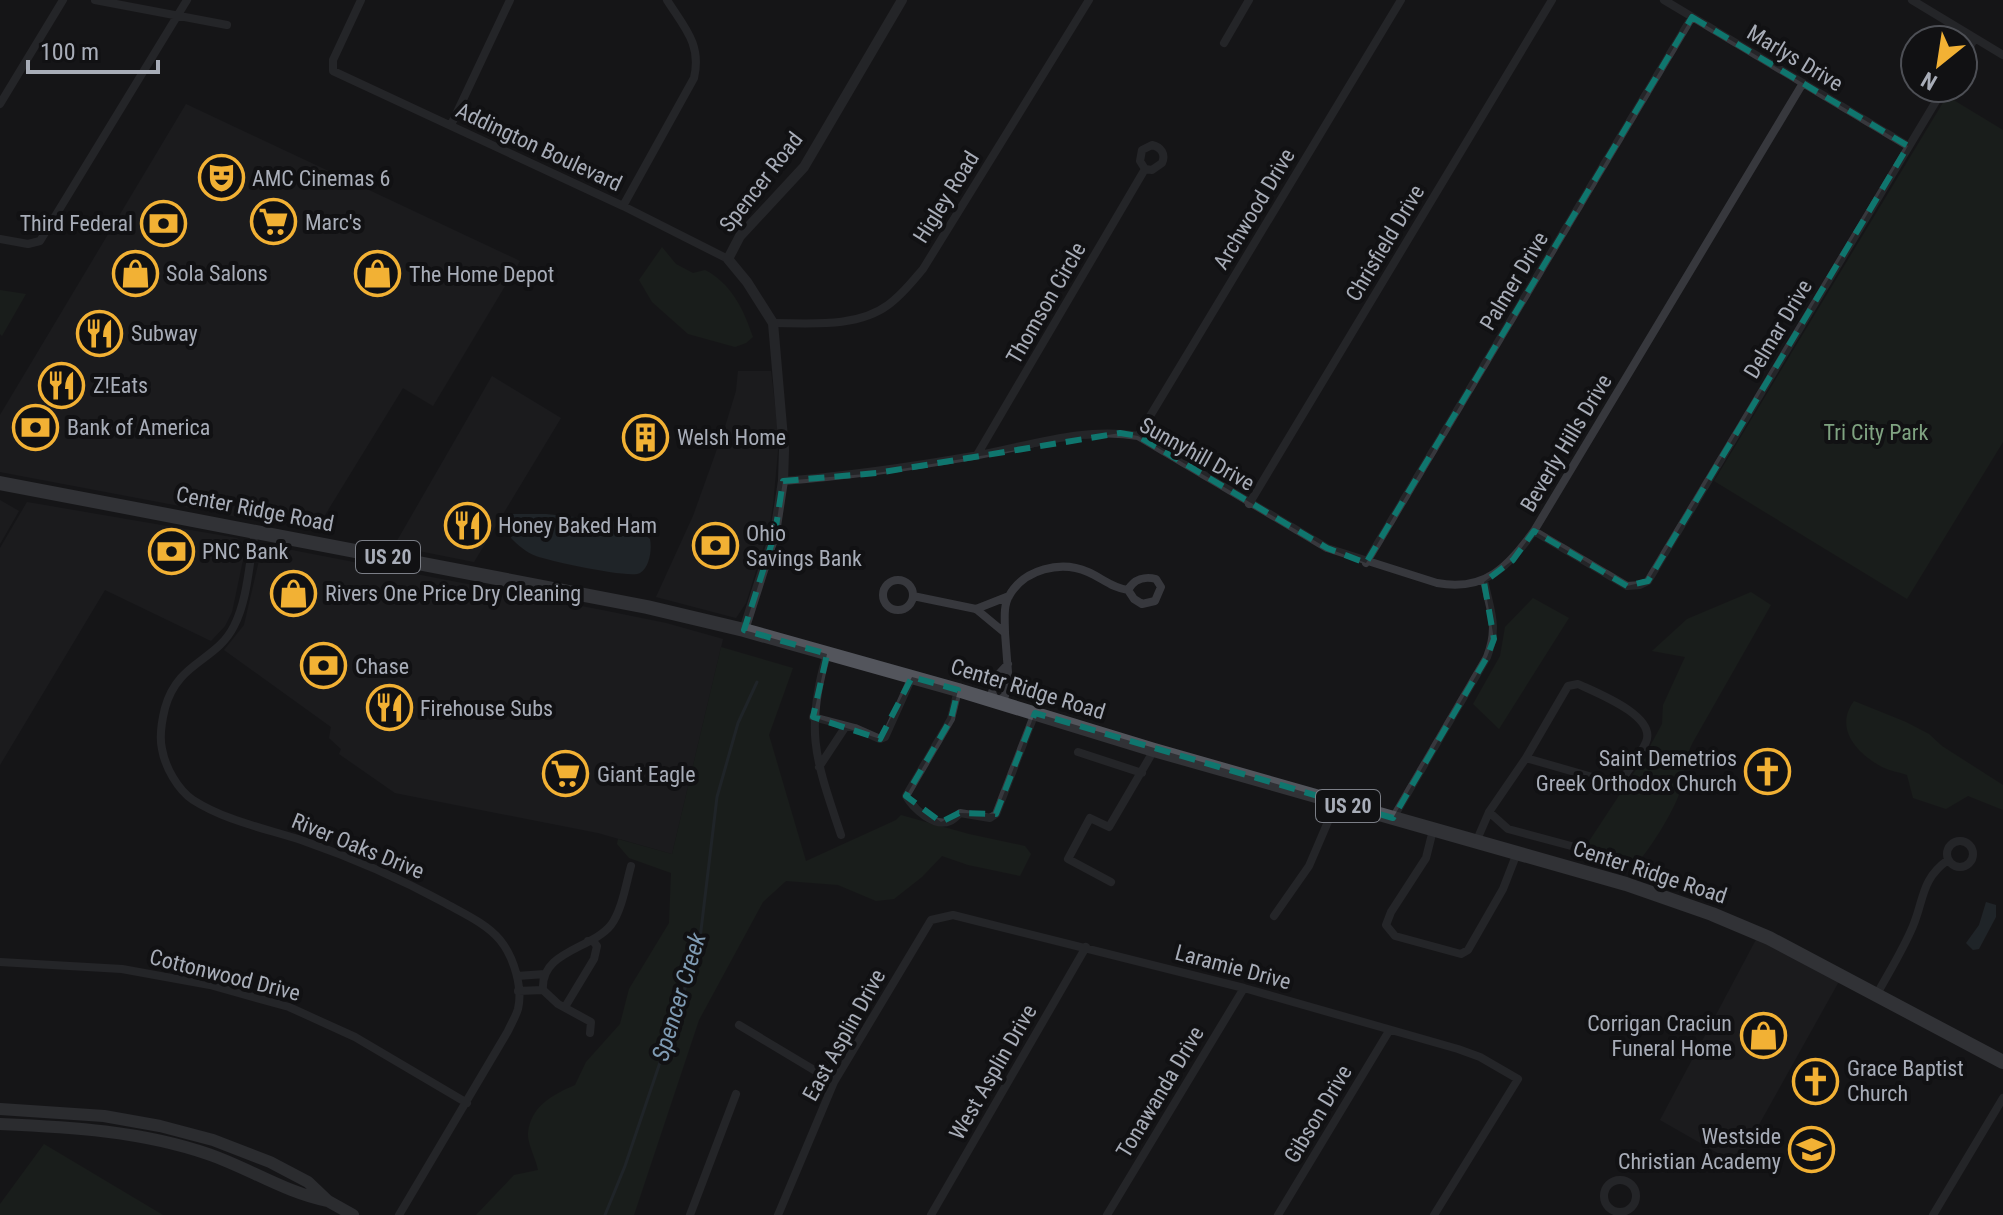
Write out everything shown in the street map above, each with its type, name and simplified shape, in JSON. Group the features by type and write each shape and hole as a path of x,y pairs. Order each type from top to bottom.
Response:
{"main road":[{"name":"Center Ridge Road","path":"0,483 647,607 744,630 958,690 1336,803 1626,884 1712,914 1769,938 2003,1062"},
{"path":"0,1109 104,1116 213,1140 270,1162 308,1182 328,1201 353,1215"},
{"path":"0,1124 102,1131 171,1143 236,1164 304,1196 328,1201"}],"street":[{"path":"0,104 63,0"},
{"path":"95,0 227,25"},
{"path":"0,239 28,244 40,241 187,0"},
{"name":"Addington Boulevard","path":"361,0 333,60 333,71 623,206 728,259"},
{"path":"451,125 510,0"},
{"path":"623,206 694,78 698,63 695,44 667,0"},
{"name":"Spencer Road","path":"744,630 775,533 783,481 781,404 773,323 728,259 740,236 804,167 902,0"},
{"name":"Higley Road","path":"773,323 832,323 859,318 888,305 905,290 923,269 1089,0"},
{"path":"1224,43 1249,0"},
{"name":"Archwood Drive","path":"1138,436 1401,0"},
{"name":"Chrisfield Drive","path":"1249,504 1552,0"},
{"name":"Marlys Drive","path":"1664,0 1908,146"},
{"path":"1912,0 1952,24"},
{"name":"Palmer Drive","path":"1366,563 1692,17"},
{"path":"1979,40 2003,55"},
{"name":"Beverly Hills Drive","path":"1484,580 1513,560 1534,531 1803,83"},
{"name":"Delmar Drive","path":"1534,531 1627,586 1640,585 1653,575 1934,104"},
{"name":"Thomson Circle","path":"977,455 1145,169"},
{"name":"Sunnyhill Drive","path":"783,481 877,473 1102,433 1138,436 1327,548 1366,563 1450,585 1484,580"},
{"name":"River Oaks Drive","path":"255,532 235,625 226,638 179,676 169,694 162,721 162,749 173,778 190,798 218,814 350,859 407,883 462,912 500,940 517,976 518,1008 508,1031 399,1215"},
{"path":"976,609 1009,596 1032,574 1052,567 1086,571 1115,587 1128,590"},
{"path":"1393,818 1487,657 1494,639 1484,580"},
{"path":"913,596 976,609 1005,633"},
{"path":"996,702 1005,696 1008,664 1005,633 1009,596"},
{"path":"827,654 816,690 813,717 819,767 841,835"},
{"path":"813,717 880,739 885,737 912,677"},
{"path":"1476,842 1489,812 1526,758 1568,686 1578,684 1611,700 1643,721 1648,731 1647,741 1621,781 1613,783 1526,758"},
{"path":"958,690 951,719 906,796 912,807 941,822 949,822 960,813 990,818 996,814 1035,713"},
{"path":"819,767 846,726"},
{"path":"1111,882 1068,859 1090,818 1109,827 1154,750"},
{"path":"1078,752 1142,773"},
{"path":"1274,916 1309,866 1336,803"},
{"path":"1489,812 1508,829 1575,847"},
{"path":"1433,830 1426,858 1386,925 1395,936 1461,954 1468,950 1503,889 1517,853"},
{"path":"1877,994 1912,927 1923,890 1948,860"},
{"path":"543,990 546,970 612,923 631,866"},
{"name":"Laramie Drive","path":"931,920 953,915 1244,988 1458,1049 1480,1057 1518,1079 1434,1215"},
{"name":"East Asplin Drive","path":"778,1215 834,1082 931,920"},
{"path":"565,1007 594,959 597,946 593,941 587,941"},
{"name":"West Asplin Drive","path":"931,1215 1086,947"},
{"name":"Cottonwood Drive","path":"0,962 122,969 210,985 289,1007 355,1037 467,1103"},
{"path":"517,976 545,974"},
{"name":"Tonawanda Drive","path":"1107,1215 1244,988"},
{"path":"518,991 543,990 590,1021 593,1025 590,1033"},
{"path":"739,1025 834,1082"},
{"name":"Gibson Drive","path":"1278,1215 1389,1031"},
{"path":"690,1215 736,1094"},
{"path":"1933,1215 2003,1098"}],"highlighted area":[{"path":"1692,17 1908,146 1648,581 1627,586 1534,531 1513,560 1484,582 1494,639 1487,657 1393,818 1035,713 996,814 959,813 941,822 906,796 951,719 958,690 912,677 880,739 813,717 827,654 744,630 775,533 783,481 877,473 1120,433 1138,436 1327,548 1366,563"}],"shaded area":[{"path":"186,104 520,261 433,406 403,388 317,528 238,517 0,472 0,415"},
{"path":"738,371 771,371 779,439 769,529 746,603 736,618 656,597 693,516 725,427 736,391"},
{"path":"492,376 561,418 474,562 394,546"},
{"path":"0,500 19,511 0,544"},
{"path":"27,502 237,538 244,546 244,555 232,612 225,626 211,641 105,590 0,765 0,548"},
{"path":"512,514 546,514 633,525 650,539 648,562 640,573 622,574 536,556 511,538"},
{"path":"271,546 666,623 723,639 672,854 598,833 395,793 339,754 341,749 329,738 331,727 224,650 244,625 261,552"},
{"path":"1986,902 1996,905 1996,917 1979,949 1973,950 1966,943 1979,925"},
{"path":"1759,934 1842,976 1737,1164 1660,1120"}],"green space":[{"name":"Tri City Park","path":"1942,104 1960,104 2003,130 2003,442 1907,599 1714,481"},
{"path":"662,247 676,264 693,273 705,270 722,282 741,307 753,337 735,347 688,334 652,302 639,280"},
{"path":"0,290 26,294 2,336 0,334"},
{"path":"1751,592 1771,605 1693,742 1677,799 1653,842 1633,868 1597,862 1580,855 1643,759 1662,724 1663,705 1685,657 1652,651 1687,619"},
{"path":"1533,598 1569,618 1499,729 1473,704 1500,656 1505,627"},
{"path":"721,647 793,668 769,735 806,861 901,815 1025,846 1031,854 1020,876 942,856 894,899 876,901 838,885 786,881 763,902 699,1020 634,1215 476,1215 514,1175 538,1170 528,1137 533,1116 551,1097 575,1085 586,1062 620,1024 629,989 669,923 671,873 629,858 617,844 618,839 672,854"},
{"path":"1854,701 1929,734 1942,746 2003,785 2003,810 1968,796 1946,809 1913,798 1907,775 1873,761 1851,739 1846,721"},
{"path":"44,1144 163,1215 0,1215 0,1204"}],"waterway":[{"name":"Spencer Creek","path":"605,1215 625,1166 699,947 717,797 738,723 757,682"}],"place":[{"name":"AMC Cinemas 6","path":"221,178"},
{"name":"Marc's","path":"274,222"},
{"name":"Third Federal","path":"164,223"},
{"name":"Sola Salons","path":"135,273"},
{"name":"The Home Depot","path":"378,274"},
{"name":"Subway","path":"100,333"},
{"name":"Z!Eats","path":"62,385"},
{"name":"Bank of America","path":"36,427"},
{"name":"Welsh Home","path":"646,437"},
{"name":"Honey Baked Ham","path":"467,525"},
{"name":"Ohio Savings Bank","path":"715,546"},
{"name":"PNC Bank","path":"171,551"},
{"name":"Rivers One Price Dry Cleaning","path":"294,593"},
{"name":"Chase","path":"324,666"},
{"name":"Firehouse Subs","path":"389,708"},
{"name":"Saint Demetrios Greek Orthodox Church","path":"1768,771"},
{"name":"Giant Eagle","path":"566,774"},
{"name":"Corrigan Craciun Funeral Home","path":"1763,1036"},
{"name":"Grace Baptist Church","path":"1816,1081"},
{"name":"Westside Christian Academy","path":"1812,1149"}]}
